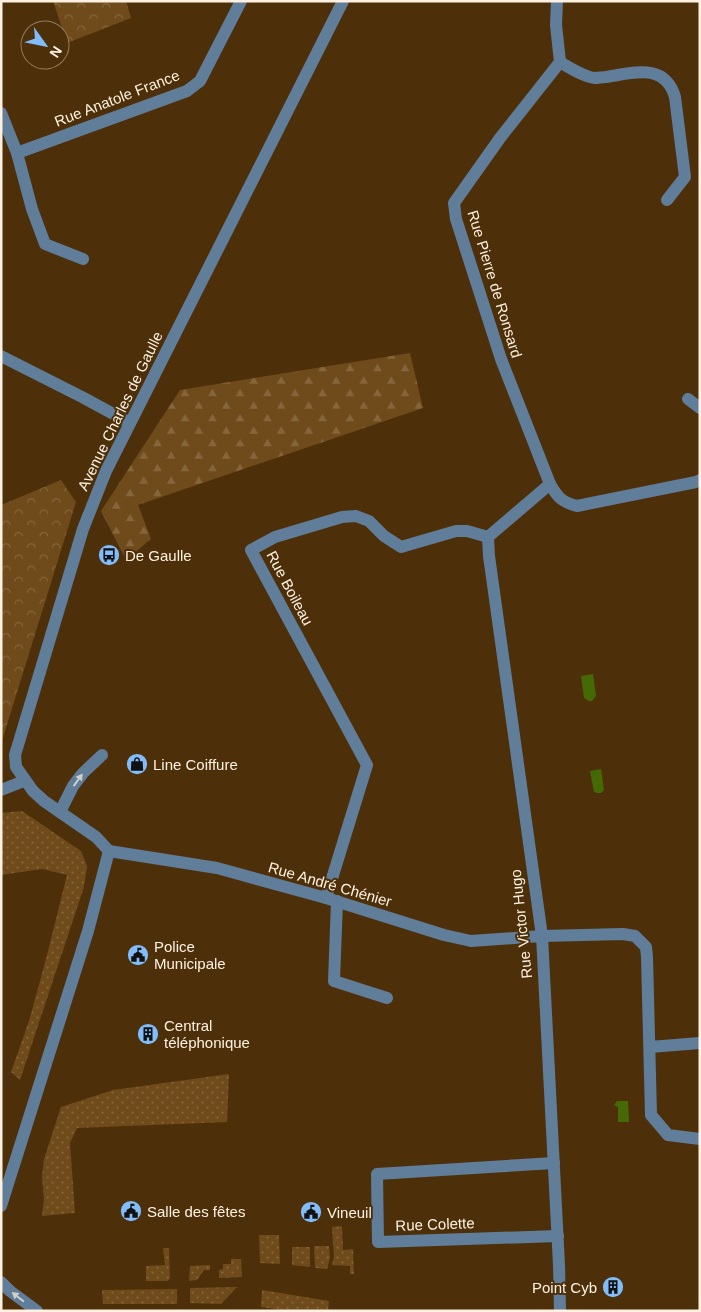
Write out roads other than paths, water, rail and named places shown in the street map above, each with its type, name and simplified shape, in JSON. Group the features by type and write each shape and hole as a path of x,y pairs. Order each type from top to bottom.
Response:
{"street":[{"name":"Rue Anatole France","path":"17,153 187,91 200,80 241,1"},
{"name":"Avenue Charles de Gaulle","path":"109,851 96,837 33,791 16,767 15,755 83,529 106,471 343,1"},
{"path":"557,1 556,25 560,62 574,71 594,78 645,71 666,80 672,88 675,97 685,177 667,200"},
{"name":"Rue Pierre de Ronsard","path":"550,484 501,359 456,219 454,203 500,138 560,62"},
{"path":"1,114 17,153 32,209 45,244 83,259"},
{"path":"1,356 82,397 130,424"},
{"path":"688,399 700,408"},
{"path":"488,537 550,484 557,496 567,504 577,506 700,480"},
{"name":"Rue Boileau","path":"332,900 367,765 251,550 275,537 342,517 356,516 369,521 384,536 401,547 456,531 467,531 488,537"},
{"name":"Rue Victor Hugo","path":"488,537 489,556 542,936 558,1236 560,1311"},
{"path":"60,812 73,786 83,773 102,755"},
{"path":"1,790 24,780"},
{"path":"1,1206 88,931 109,851"},
{"name":"Rue André Chénier","path":"109,851 217,868 332,900 444,935 471,941 542,936 622,934 635,936 646,947 647,957 651,1115 668,1135 700,1139"},
{"path":"332,900 334,981 387,998"},
{"path":"650,1047 700,1043"},
{"name":"Rue Colette","path":"554,1164 377,1174 378,1242 558,1236"},
{"path":"1,1282 37,1311"}],"place":[{"name":"De Gaulle","path":"109,555"},
{"name":"Line Coiffure","path":"137,764"},
{"name":"Police Municipale","path":"138,955"},
{"name":"Central téléphonique","path":"148,1034"},
{"name":"Salle des fêtes","path":"131,1211"},
{"name":"Vineuil","path":"311,1212"},
{"name":"Point Cyb","path":"613,1287"}]}
